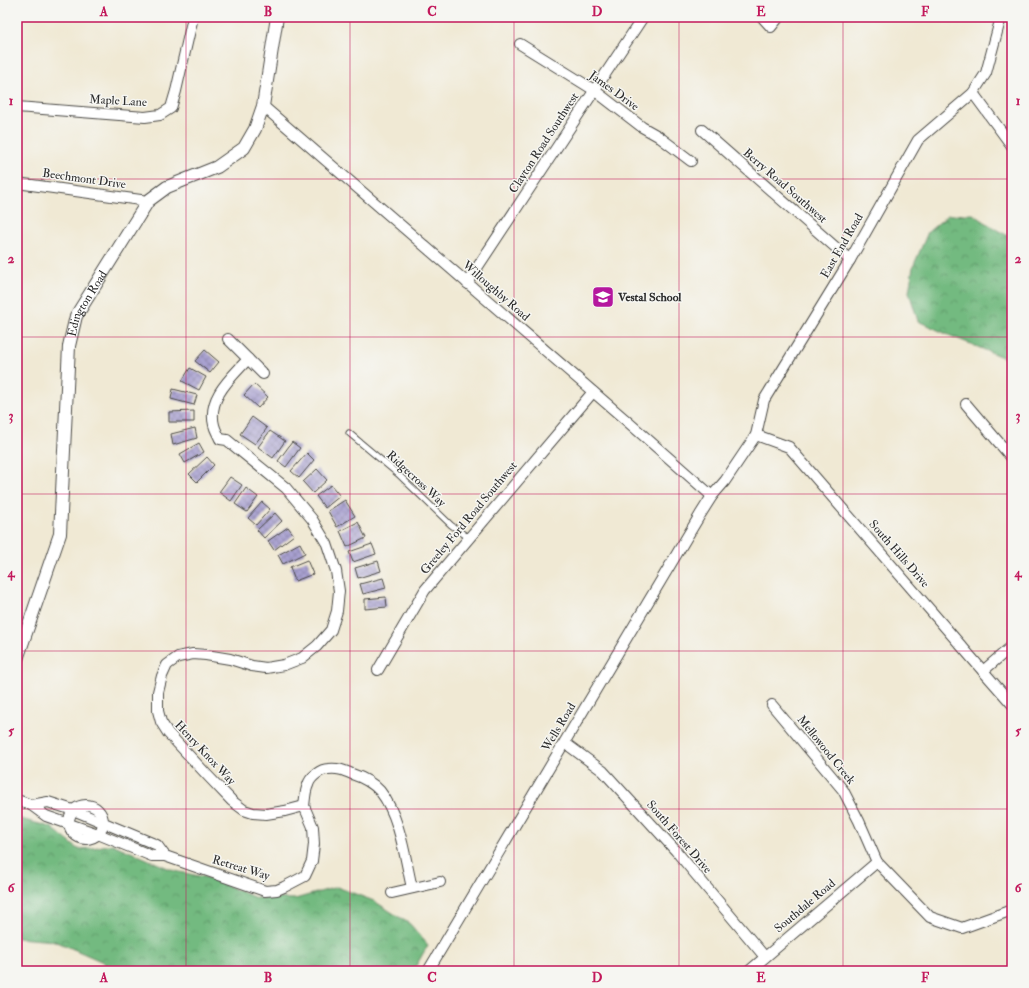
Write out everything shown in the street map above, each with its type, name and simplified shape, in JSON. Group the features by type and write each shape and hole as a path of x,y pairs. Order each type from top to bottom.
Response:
{"street":[{"name":"Maple Lane","path":"17,107 145,117 160,115 171,108 193,17"},
{"name":"Edington Road","path":"17,659 60,534 69,346 76,316 148,201 167,187 217,167 244,148 255,129 263,106 277,17"},
{"name":"Clayton Road Southwest","path":"467,283 643,17"},
{"path":"762,17 771,27 779,17"},
{"name":"East End Road","path":"712,496 725,481 756,435 764,400 850,260 918,140 972,93 986,73 1001,17"},
{"name":"James Drive","path":"520,44 594,90 642,127 658,136 691,161"},
{"path":"972,93 1012,146"},
{"name":"Willoughby Road","path":"263,106 712,496"},
{"name":"Berry Road Southwest","path":"702,130 850,260"},
{"name":"Beechmont Drive","path":"17,184 148,201"},
{"path":"228,339 263,374"},
{"name":"Henry Knox Way","path":"248,359 224,386 216,398 213,410 214,425 220,439 227,440 286,488 312,519 327,544 336,571 339,591 338,611 331,630 317,646 302,658 284,666 266,668 206,655 193,654 178,657 167,665 162,676 158,692 158,711 161,722 168,733 232,801 244,810 266,814 304,806"},
{"name":"Greeley Ford Road Southwest","path":"378,670 425,590 593,392"},
{"path":"966,404 1012,458"},
{"name":"South Hills Drive","path":"756,435 789,447 1012,704"},
{"name":"Wells Road","path":"428,971 712,496"},
{"path":"983,671 1012,646"},
{"name":"Mellowood Creek","path":"772,705 843,790 859,821 877,862 930,917 962,928 1012,910"},
{"name":"South Forest Drive","path":"565,743 604,772 676,852 765,957"},
{"path":"304,806 308,783 316,774 324,769 337,768 365,779 379,790 396,819 412,888"},
{"name":"Retreat Way","path":"17,800 31,805 46,816 68,823"},
{"name":"Retreat Way","path":"31,805 48,802 73,810 157,845 165,856"},
{"name":"Retreat Way","path":"98,834 152,856 165,856 265,891 277,890 305,876 312,861 314,844 313,827 304,806"},
{"path":"73,810 68,823 70,829 80,838 93,838 98,834 103,822"},
{"name":"Southdale Road","path":"749,971 877,862"},
{"path":"392,893 440,882"}],"lane":[{"name":"Ridgecross Way","path":"349,433 398,474 450,525 469,538"}],"green space":[{"path":"973,214 1012,238 1012,361 918,321 909,292 913,267 928,232 948,215"},
{"path":"17,818 51,827 78,849 112,844 175,871 209,878 256,898 295,899 337,887 374,901 410,924 428,945 413,971 110,971 103,962 55,941 17,938"}],"building":[{"path":"205,350 219,362 210,373 195,361"},
{"path":"190,368 206,377 199,390 182,381"},
{"path":"254,384 268,397 258,408 244,395"},
{"path":"173,389 197,395 194,405 171,399"},
{"path":"194,411 194,422 169,422 169,412"},
{"path":"252,417 267,428 255,444 240,434"},
{"path":"195,428 197,438 173,445 171,434"},
{"path":"270,431 285,441 273,458 258,447"},
{"path":"292,442 300,448 286,467 278,461"},
{"path":"199,443 204,452 185,463 180,454"},
{"path":"307,453 314,460 299,478 291,471"},
{"path":"207,457 214,465 197,482 189,474"},
{"path":"317,469 327,480 313,493 303,482"},
{"path":"230,477 242,485 231,501 219,492"},
{"path":"331,485 340,496 325,508 316,496"},
{"path":"246,488 258,497 247,512 235,504"},
{"path":"345,500 355,516 337,527 328,511"},
{"path":"262,502 270,509 256,525 248,518"},
{"path":"275,513 282,521 264,538 257,530"},
{"path":"358,522 366,538 347,547 340,531"},
{"path":"288,527 294,535 274,550 268,541"},
{"path":"300,543 305,553 283,564 278,555"},
{"path":"372,544 376,554 353,562 349,552"},
{"path":"307,560 313,574 295,581 290,567"},
{"path":"378,561 381,571 358,578 355,568"},
{"path":"383,578 386,588 363,594 360,584"},
{"path":"386,597 387,607 365,609 365,599"}],"place":[{"name":"Vestal School","path":"603,297"}]}
